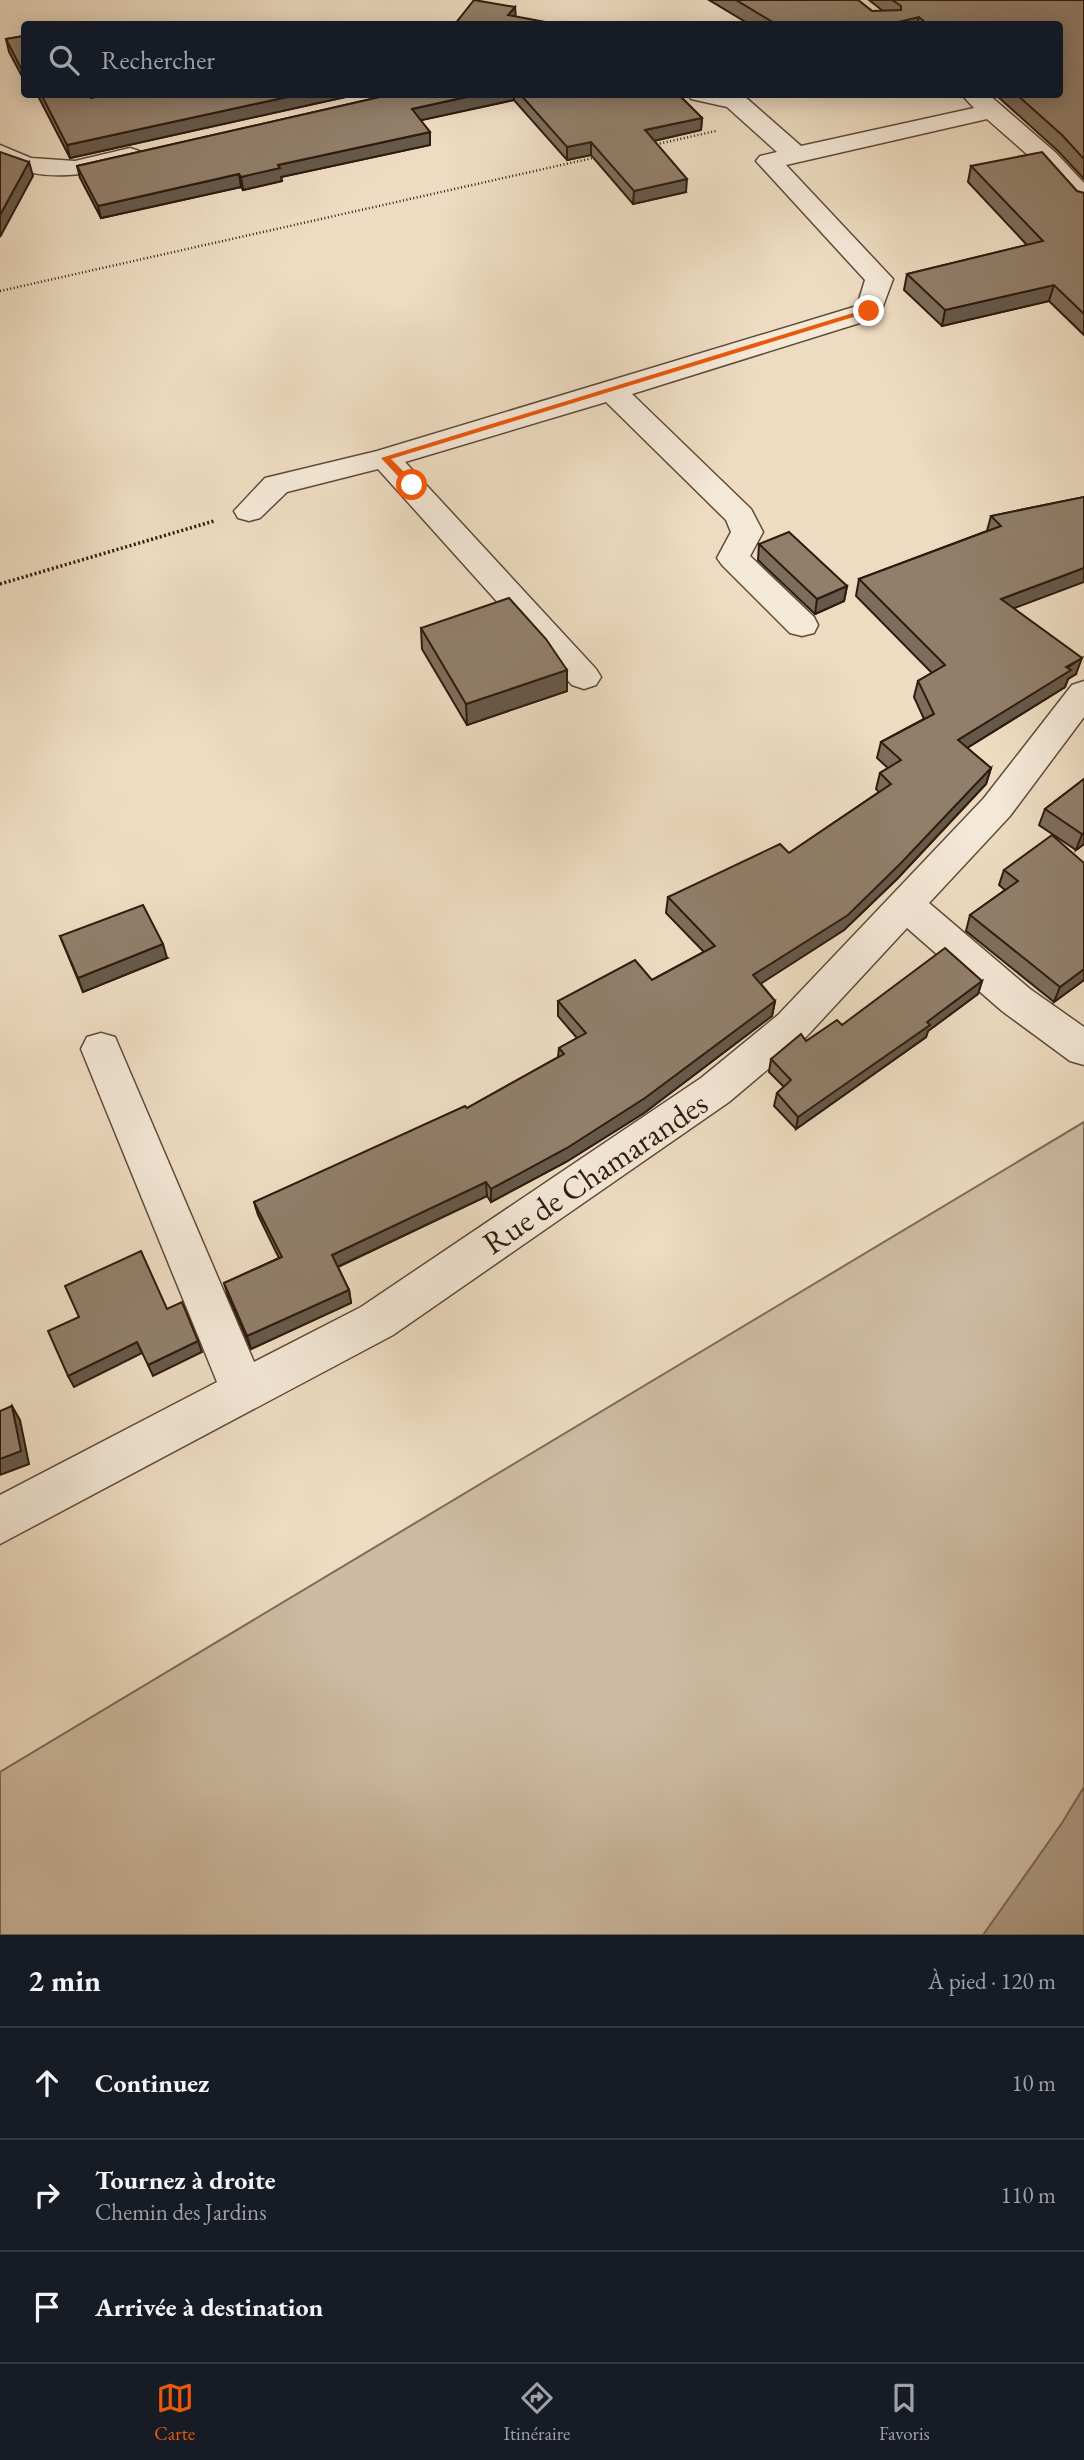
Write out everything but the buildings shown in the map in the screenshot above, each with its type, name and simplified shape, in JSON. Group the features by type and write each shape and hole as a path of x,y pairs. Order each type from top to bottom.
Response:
{"street":[{"path":"720,98 735,101 796,155"},
{"path":"249,511 276,485 385,458 869,311 879,279 769,161 982,102 1031,145 1084,200"},
{"path":"0,153 26,165 75,169 155,151"},
{"path":"611,391 740,516 747,531 733,558 802,625"},
{"path":"385,458 584,677"},
{"name":"Rue de Chamarandes","path":"0,1520 377,1321 715,1090 792,1026 906,905 997,807 1084,693"},
{"path":"906,905 1016,1000 1084,1049"},
{"path":"100,1049 244,1392"}],"path":[{"path":"649,146 757,121"},
{"path":"0,291 609,155"},
{"path":"0,584 249,511"}],"shaded area":[{"path":"1084,1122 1084,1935 0,1935 0,1772"},
{"path":"1084,1787 1084,1935 983,1935 1062,1823"}],"route":[{"path":"412,485 385,458 869,311"}]}
